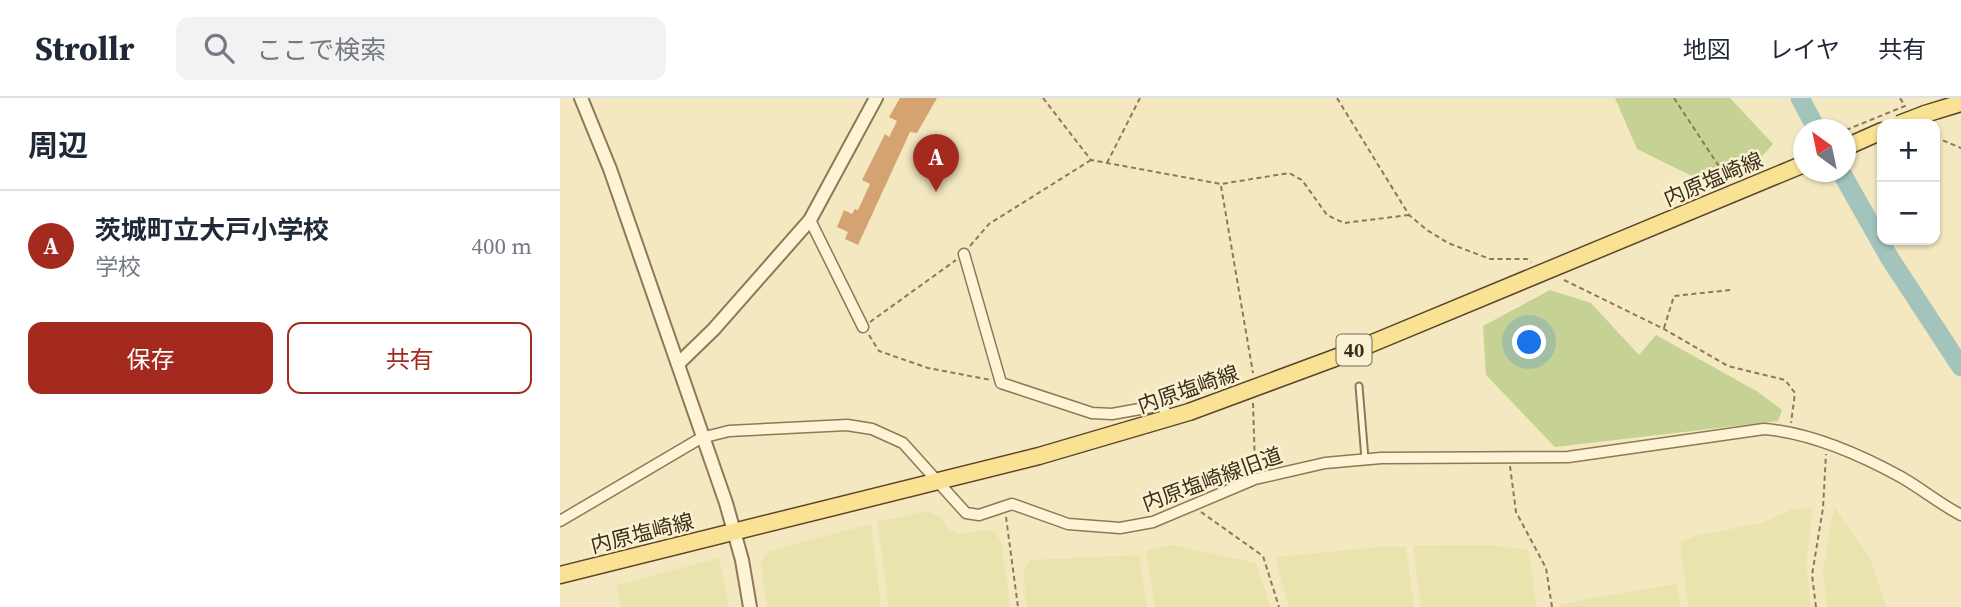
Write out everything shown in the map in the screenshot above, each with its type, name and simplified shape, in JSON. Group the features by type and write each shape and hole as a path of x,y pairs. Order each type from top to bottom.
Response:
{"main road":[{"path":"1912,119 1961,103"},
{"path":"1856,142 1877,133"},
{"name":"内原塩崎線","path":"560,575 1079,445 1168,418 1255,388 1547,272 1793,169"}],"street":[{"path":"581,98 610,169 734,532 750,607"},
{"path":"678,364 723,318 810,219 876,98"},
{"path":"810,219 863,327"},
{"path":"964,254 1001,383 1093,412 1112,414 1162,405 1168,418"},
{"name":"内原塩崎線旧道","path":"560,521 701,438 729,431 859,426 903,443 966,513 979,515 1006,505 1017,505 1068,524 1120,528 1153,522 1194,507 1255,479 1325,463 1365,459 1509,460 1568,457 1764,429 1789,431 1826,443 1903,478 1961,514"}],"lane":[{"path":"1359,386 1365,459"}],"path":[{"path":"1043,98 1091,160 1221,184 1289,173 1303,180 1327,215 1344,223 1409,215"},
{"path":"1107,164 1140,98"},
{"path":"1337,98 1409,215 1448,243 1490,259 1527,259 1547,272 1664,329 1728,366 1786,380 1795,393 1789,431"},
{"path":"1674,98 1736,192"},
{"path":"1856,126 1905,106 1900,98"},
{"path":"1940,139 1961,148"},
{"path":"1001,383 928,368 879,351 863,327 964,254 989,224 1091,160"},
{"path":"1221,184 1255,388 1252,409 1255,479"},
{"path":"1664,329 1674,296 1730,290"},
{"path":"1816,607 1812,575 1823,508 1826,443"},
{"path":"1509,460 1516,512 1546,568 1552,607"},
{"path":"1006,505 1018,607"},
{"path":"1194,507 1264,556 1279,607"}],"shaded area":[{"path":"1834,507 1871,560 1886,607 1827,607 1823,573"},
{"path":"1813,508 1806,562 1811,607 1688,607 1680,543 1695,536 1761,523 1793,509"},
{"path":"928,511 942,518 948,529 958,534 986,530 996,532 1002,545 1010,607 889,607 877,522"},
{"path":"871,524 881,607 767,607 761,562 769,551"},
{"path":"1172,545 1256,563 1271,607 1155,607 1146,551"},
{"path":"1491,545 1528,550 1537,607 1421,607 1413,546"},
{"path":"1406,547 1414,607 1289,607 1275,557"},
{"path":"1139,555 1147,607 1027,607 1023,575 1029,560"},
{"path":"719,558 729,607 620,607 617,585"},
{"path":"1677,584 1680,607 1560,607 1560,604"}],"green space":[{"path":"1615,98 1730,98 1773,144 1754,165 1712,186 1637,149"},
{"path":"1550,290 1591,303 1639,355 1656,335 1758,392 1782,410 1778,421 1555,447 1486,375 1483,326"}],"building":[{"path":"900,98 937,98 917,133 910,132 858,245 845,239 848,232 837,227 844,210 852,214 855,209 858,210 870,184 862,180 885,134 889,137 897,121 889,117"}],"waterway":[{"path":"1800,98 1811,119"},
{"path":"1847,182 1889,257 1961,367"}],"place":[{"name":"茨城町立大戸小学校","path":"936,192"}]}
